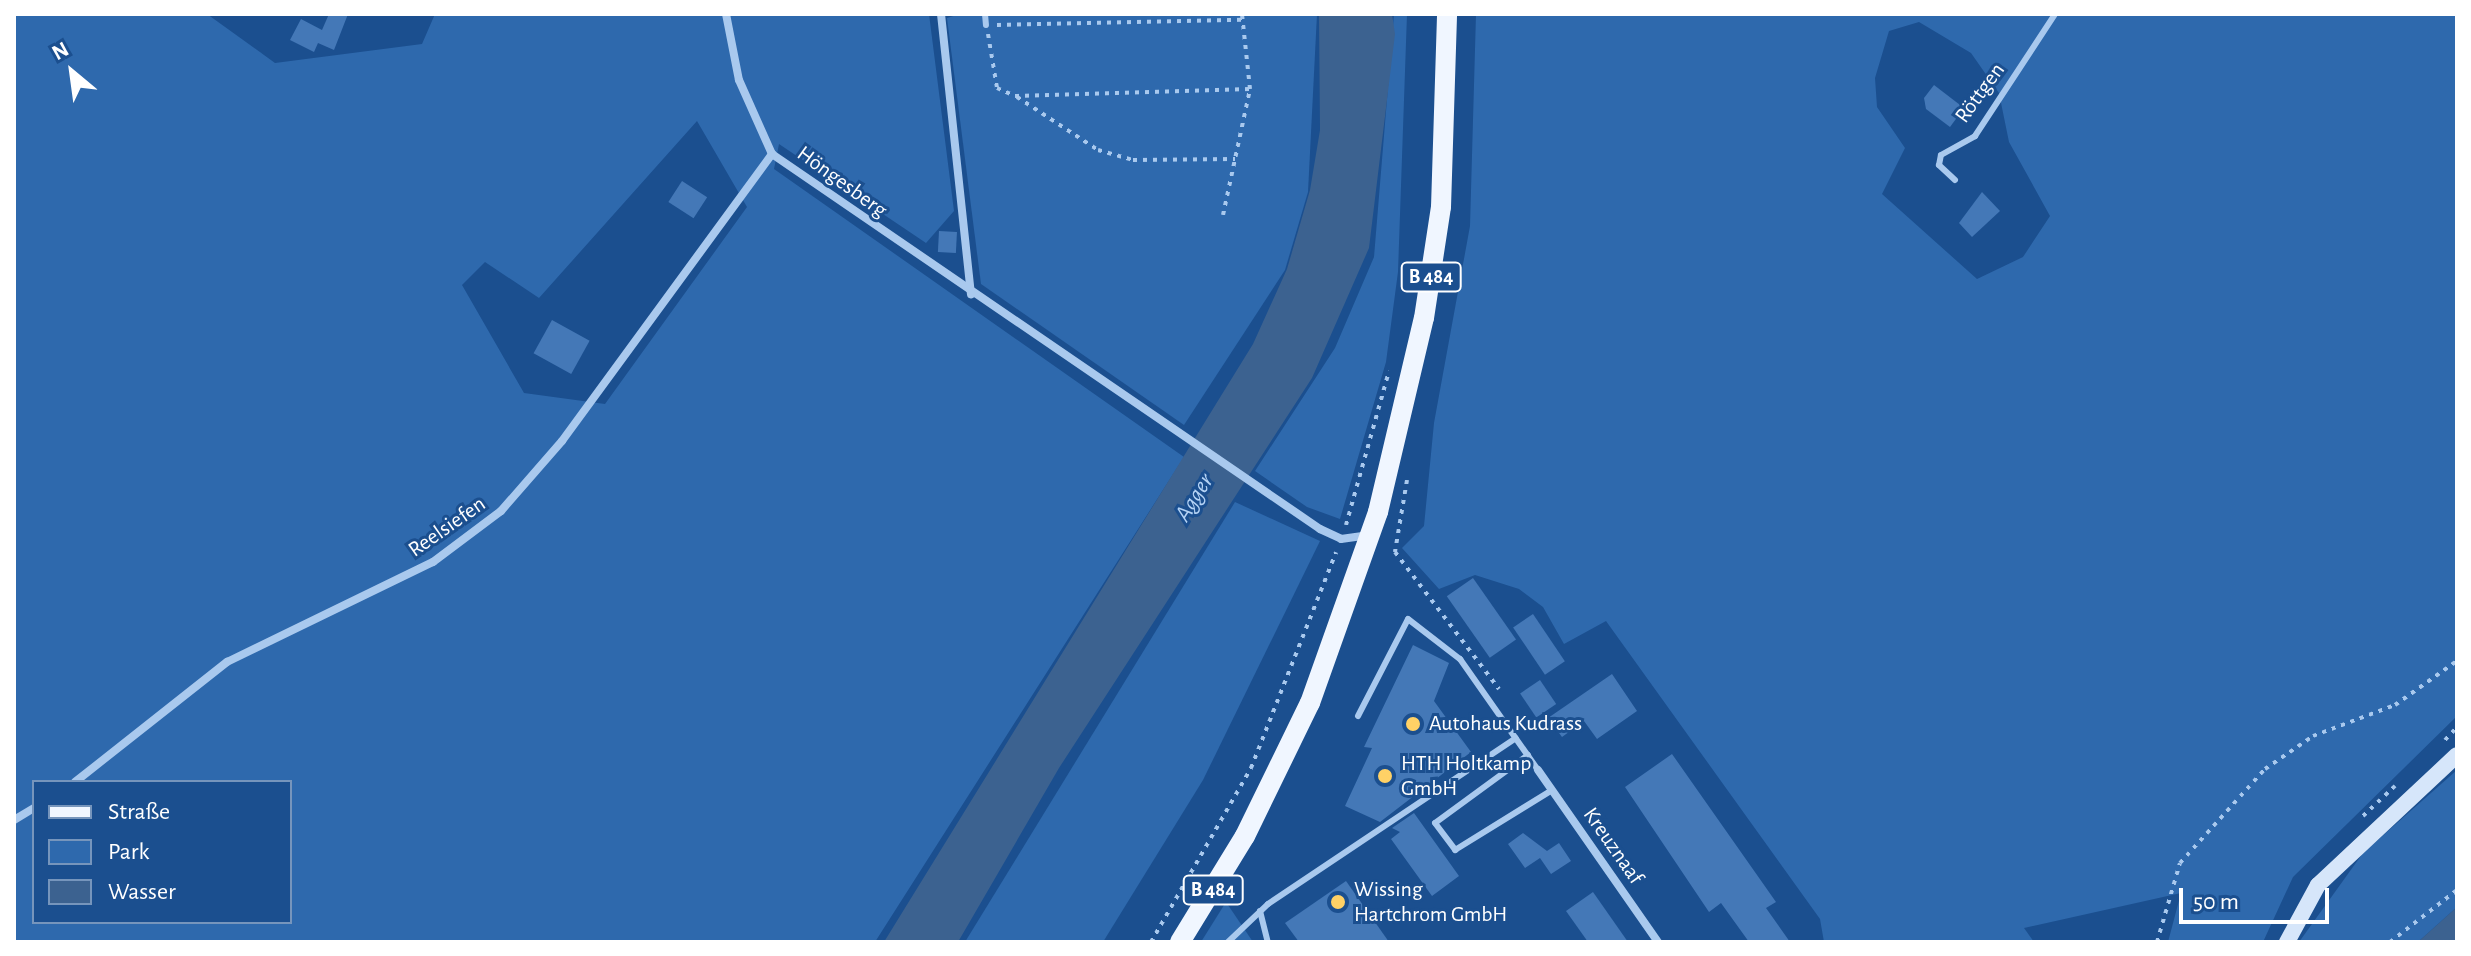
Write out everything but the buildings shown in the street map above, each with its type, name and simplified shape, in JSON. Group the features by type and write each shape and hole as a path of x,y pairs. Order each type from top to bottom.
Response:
{"main road":[{"name":"B 484","path":"1180,942 1245,836 1310,703 1371,534 1424,318 1441,207 1447,14"}],"street":[{"name":"Höngesberg","path":"726,14 739,80 772,154 894,243 1302,517 1341,539"},
{"path":"941,14 971,294"},
{"name":"Reelsiefen","path":"78,780 227,662 433,562 501,511 562,441 772,154"},
{"path":"1341,539 1371,534"},
{"path":"2287,942 2318,885 2457,755"},
{"name":"Kreuznaaf","path":"1538,770 1658,942"},
{"path":"14,820 32,809"}],"lane":[{"path":"985,14 986,25"},
{"name":"Röttgen","path":"1955,180 1939,165 1941,155 1975,136 2055,14"},
{"path":"1358,716 1408,619 1460,659 1538,770"},
{"path":"1228,942 1268,904 1516,738"},
{"path":"1528,755 1435,823 1455,850 1552,790"},
{"path":"1260,911 1268,942"}],"path":[{"path":"1223,215 1235,159 1250,89 1242,17 986,25 997,88 1015,96 1098,150 1133,160 1235,159"},
{"path":"1015,96 1250,89"},
{"path":"1151,942 1251,768 1341,539 1393,355"},
{"path":"2157,942 2180,863 2265,769 2313,736 2395,705 2457,661"},
{"path":"2390,942 2457,890"}],"green space":[{"path":"14,14 207,14 275,63 422,44 435,14 929,14 954,211 926,243 779,144 774,169 1184,457 875,942 14,942","holes":["697,121 747,207 605,404 524,393 462,285 485,262 539,298"]},
{"path":"960,14 1317,14 1308,192 1285,270 1184,425 981,284 947,18"},
{"path":"1394,14 1407,14 1398,272 1386,362 1340,519 1307,507 1255,471 1335,348 1374,257"},
{"path":"1476,14 2457,14 2457,716 2293,877 2263,942 2168,942 2181,893 2024,928 2034,942 1824,942 1820,919 1606,621 1564,644 1543,607 1519,589 1475,575 1439,589 1402,548 1424,526 1434,423 1470,226","holes":["1919,22 1971,53 1999,93 2009,142 2050,216 2023,257 1977,279 1882,194 1905,148 1877,107 1875,78 1889,31"]},
{"path":"1235,502 1320,541 1203,780 1103,942 965,942"},
{"path":"2457,770 2457,907 2418,942 2299,942 2363,853"},
{"path":"1226,902 1253,942 1201,942"}],"water":[{"name":"Agger","path":"1319,14 1392,14 1395,34 1369,248 1312,378 1059,768 958,942 884,942 1253,344 1287,269 1310,190 1320,130"},
{"path":"2457,907 2457,942 2418,942"}],"place":[{"name":"Autohaus Kudrass","path":"1413,724"},
{"name":"HTH Holtkamp GmbH","path":"1385,776"},
{"name":"Wissing Hartchrom GmbH","path":"1338,902"}]}
